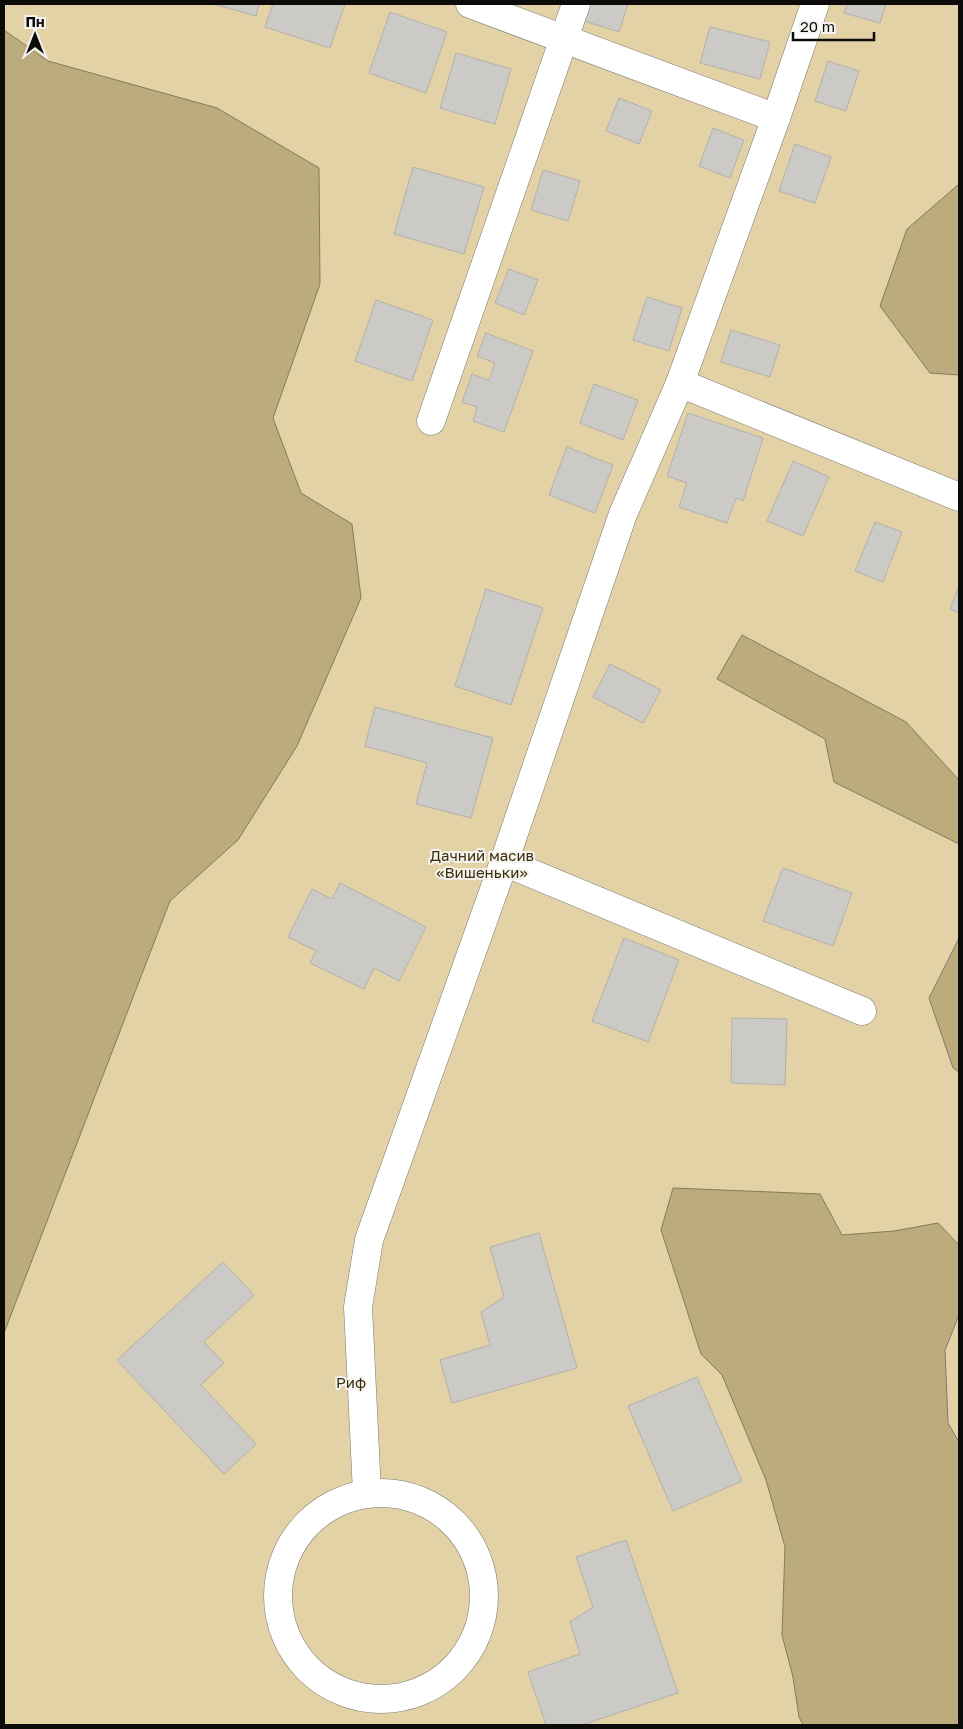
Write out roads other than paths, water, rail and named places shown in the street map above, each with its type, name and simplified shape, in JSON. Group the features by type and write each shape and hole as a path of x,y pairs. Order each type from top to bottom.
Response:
{"street":[{"path":"470,4 776,118"},
{"path":"431,421 576,4"},
{"path":"367,1493 358,1307 369,1240 504,862 623,514 680,383 776,118 815,4"},
{"path":"680,383 959,497"},
{"path":"504,862 862,1011"},
{"path":"367,1493 401,1494 433,1505 459,1527 477,1556 485,1589 482,1623 467,1654 444,1679 413,1695 379,1700 345,1693 315,1676 293,1651 289,1643 280,1619 277,1585 287,1552 306,1523 334,1503 367,1493"}],"park label":[{"name":"Дачний масив «Вишеньки»","path":"482,864"},
{"name":"Риф","path":"351,1383"}]}
